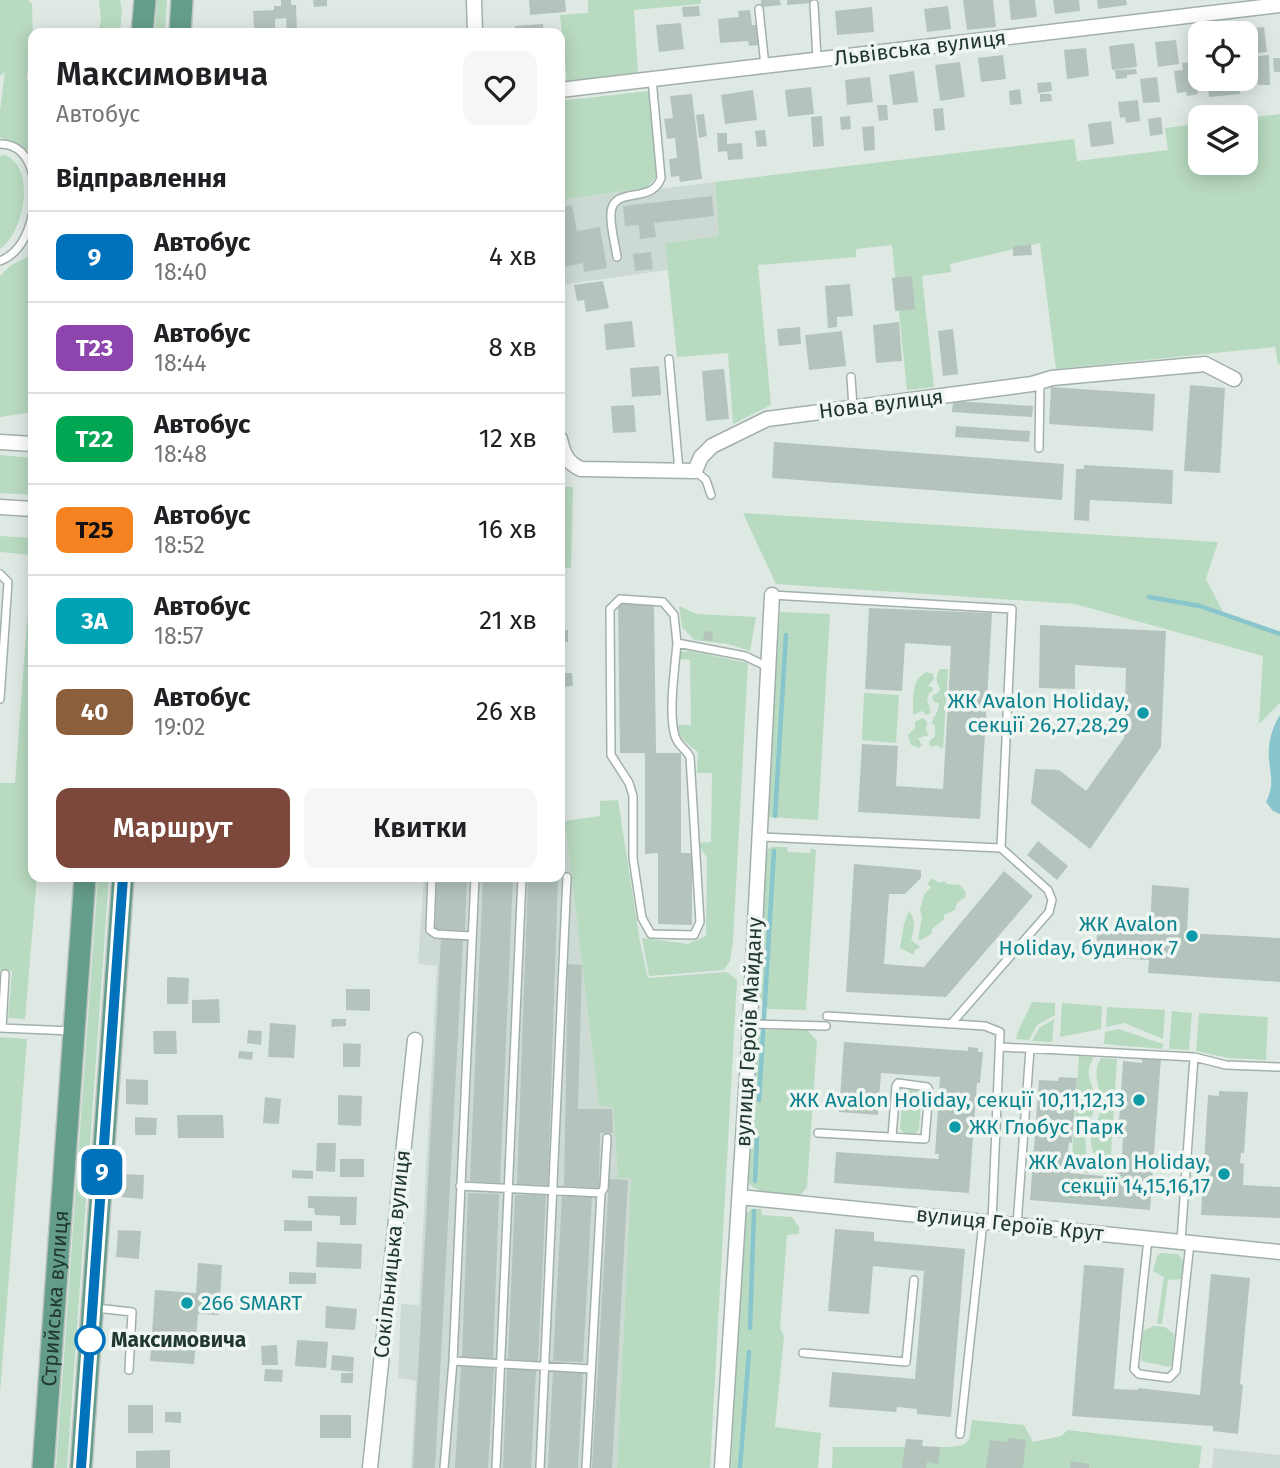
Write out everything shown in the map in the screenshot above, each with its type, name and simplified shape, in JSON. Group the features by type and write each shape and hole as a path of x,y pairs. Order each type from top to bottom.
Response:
{"main road":[{"path":"142,28 145,0"},
{"path":"180,28 183,0"},
{"name":"Стрийська вулиця","path":"43,1468 85,882"},
{"name":"Стрийська вулиця","path":"81,1468 123,882"}],"street":[{"path":"474,0 475,28"},
{"name":"Львівська вулиця","path":"565,89 1280,5"},
{"name":"Нова вулиця","path":"695,471 701,457 712,446 767,419 1040,382 1052,378 1205,364 1234,379"},
{"path":"0,442 28,444"},
{"path":"565,456 581,470 695,471"},
{"path":"0,507 28,509"},
{"name":"вулиця Героїв Майдану","path":"722,1468 753,1024 772,595"},
{"name":"Сокільницька вулиця","path":"370,1468 415,1040"},
{"name":"вулиця Героїв Крут","path":"740,1197 1280,1252"}],"lane":[{"path":"814,4 817,60"},
{"path":"759,9 765,66"},
{"path":"617,257 612,207 621,197 654,190 661,178 652,79"},
{"path":"0,144 15,146 21,150 28,163"},
{"path":"0,261 13,254 28,235"},
{"path":"669,359 678,471"},
{"path":"851,377 853,408"},
{"path":"1039,448 1040,382"},
{"path":"695,471 706,481 710,495"},
{"path":"0,574 8,582 0,699"},
{"path":"772,595 1012,609 1001,848"},
{"path":"621,599 663,602 674,615 677,643 673,718 674,735 679,746 688,752 690,757 699,922 694,935 651,934 642,918 633,858 633,796 629,783 611,755 610,609 621,599"},
{"path":"677,643 745,656 769,667"},
{"path":"760,838 1001,848 1048,891 1052,900 1049,912 951,1024"},
{"path":"540,1468 555,1191 567,877"},
{"path":"432,882 430,930 436,934 472,936"},
{"path":"444,1468 453,1361 475,882"},
{"path":"496,1468 522,882"},
{"path":"5,974 1,1028 74,1031"},
{"path":"827,1016 951,1024 997,1029 1000,1032 988,1222 960,1434"},
{"path":"753,1024 826,1026"},
{"path":"1000,1047 1194,1057 1226,1065 1280,1067"},
{"path":"1017,1225 1030,1049"},
{"path":"1148,1239 1134,1370 1139,1374 1170,1378 1176,1371 1186,1243 1194,1057"},
{"path":"818,1133 925,1139 929,1090 927,1087 898,1083 892,1137"},
{"path":"586,1468 601,1193 604,1188 607,1138"},
{"path":"460,1186 601,1193"},
{"path":"803,1353 906,1362 914,1280"},
{"path":"92,1308 132,1312 129,1370"},
{"path":"453,1361 591,1369"}],"shaded area":[{"path":"715,182 719,236 665,243 668,270 565,284 565,199 646,188"},
{"path":"565,821 599,1106 613,1106 618,1177 631,1178 617,1468 411,1468 416,1381 398,1378 401,1304 419,1305 437,966 418,964 424,882 565,882"},
{"path":"1214,1448 1280,1455 1280,1468 1212,1468"}],"green space":[{"path":"0,0 28,0 32,4 33,28 28,28 28,151 0,137 5,72 0,76"},
{"path":"99,0 120,0 120,28 99,28"},
{"path":"157,0 167,0 165,28 155,28"},
{"path":"588,0 701,0 701,4 634,10 638,73 567,82 565,28 561,28 560,15 588,13"},
{"path":"649,91 657,176 646,188 565,199 565,100"},
{"path":"1280,114 1280,365 1275,347 1056,369 1040,243 950,264 951,272 922,276 934,387 907,390 892,245 856,249 856,257 758,265 771,405 733,424 728,353 677,357 665,243 719,236 715,182 1074,139 1077,161 1168,150 1165,128 1188,125 1188,175 1258,175 1258,117"},
{"path":"5,155 15,162 21,173 24,201 15,229 0,249 0,156"},
{"path":"28,257 28,413 0,417 0,276 10,266"},
{"path":"0,455 28,458 28,495 0,493"},
{"path":"565,486 573,487 571,568 565,568"},
{"path":"743,513 1218,542 1206,579 1223,612 1280,632 1280,703 1259,724 1263,656 1075,604 776,584"},
{"path":"0,536 28,538 28,555 0,552"},
{"path":"679,606 697,614 756,617 750,651 728,644 694,640 682,627"},
{"path":"28,609 28,882 37,882 25,1019 8,1018 12,971 0,970 0,783 15,783"},
{"path":"780,612 830,614 818,820 766,817"},
{"path":"690,651 748,663 733,941 730,961 724,970 649,976 642,938 688,944 706,936 707,858 698,843 711,842 712,773 697,773 698,752 678,730 678,725 691,725 690,660 678,659 681,652"},
{"path":"940,669 948,669 943,749 937,745 931,747 929,742 935,736 935,725 932,724 939,703 934,702 932,696 940,689 937,674"},
{"path":"926,672 933,674 934,679 928,686 933,688 927,699 931,713 927,715 922,711 913,715 915,685"},
{"path":"864,693 899,695 896,743 862,740"},
{"path":"923,718 927,722 926,730 929,735 918,738 922,745 919,748 911,745 908,735 915,728 915,722"},
{"path":"618,800 648,978 727,972 737,980 710,1468 617,1468 631,1178 618,1178 613,1107 599,1106 565,821 600,816 600,801"},
{"path":"771,847 787,847 788,852 810,853 811,848 816,850 806,1010 768,1009 756,995 763,854"},
{"path":"932,878 939,883 944,881 947,884 960,885 966,892 965,898 958,902 955,910 944,915 944,919 932,929 931,934 921,940 918,939 922,917 920,909 924,895 931,887 927,884"},
{"path":"98,882 109,882 67,1468 56,1468"},
{"path":"909,911 914,922 911,940 920,947 914,951 914,955 900,948"},
{"path":"1032,1002 1055,1003 1055,1015 1037,1025 1029,1040 1016,1039 1019,1029"},
{"path":"1062,1003 1102,1006 1101,1029 1060,1037"},
{"path":"1107,1007 1165,1010 1163,1039 1124,1023 1106,1027"},
{"path":"1172,1011 1192,1013 1189,1050 1169,1049"},
{"path":"1199,1013 1268,1017 1266,1060 1228,1058 1196,1051"},
{"path":"1054,1019 1052,1042 1032,1041 1039,1028"},
{"path":"1119,1029 1163,1044 1162,1049 1104,1044 1105,1032"},
{"path":"768,1030 807,1030 817,1041 807,1187 801,1195 764,1192 747,1180 756,1040"},
{"path":"0,1037 27,1039 0,1394"},
{"path":"1079,1056 1094,1057 1089,1076 1095,1107 1085,1134 1088,1173 1071,1171"},
{"path":"1101,1058 1117,1059 1110,1172 1100,1171 1091,1144 1100,1111 1101,1099 1096,1070"},
{"path":"909,1089 917,1091 921,1098 919,1130 907,1136 900,1129 903,1096"},
{"path":"751,1209 761,1209 762,1215 792,1217 799,1227 799,1234 787,1235 780,1328 784,1336 775,1427 821,1433 818,1468 731,1468 743,1218"},
{"path":"1161,1253 1178,1254 1184,1262 1181,1279 1168,1280 1162,1324 1157,1324 1164,1277 1153,1271 1157,1256"},
{"path":"1153,1326 1165,1327 1174,1334 1173,1361 1170,1367 1141,1361 1143,1331"},
{"path":"972,1420 1024,1425 1033,1442 1061,1436 1068,1430 1202,1446 1199,1468 832,1468 833,1447 963,1445 969,1440"}],"water":[{"path":"1280,715 1280,814 1273,811 1266,802 1271,787 1270,743"}],"building":[{"path":"281,0 291,0 291,5 296,5 297,28 287,28 286,18 275,19 275,28 254,28 253,11 274,10 274,6 281,6"},
{"path":"313,0 327,0 327,6 314,7"},
{"path":"529,0 565,0 566,12 530,15"},
{"path":"761,0 780,0 781,5 761,7"},
{"path":"787,0 811,0 811,3 787,5"},
{"path":"963,0 993,0 996,27 967,30"},
{"path":"1009,0 1035,0 1037,17 1011,20"},
{"path":"1053,0 1079,0 1080,11 1055,14"},
{"path":"1097,0 1126,0 1127,5 1098,9"},
{"path":"699,6 700,16 683,17 682,7"},
{"path":"948,6 951,29 927,32 924,9"},
{"path":"872,7 874,32 837,35 835,11"},
{"path":"750,10 752,25 756,25 758,45 749,46 748,41 720,43 718,19 739,17 738,11"},
{"path":"681,23 684,49 659,52 656,25"},
{"path":"543,24 543,28 515,28"},
{"path":"1264,27 1267,52 1258,53 1258,28"},
{"path":"1176,40 1179,64 1158,67 1155,42"},
{"path":"1134,43 1137,67 1112,70 1109,46"},
{"path":"1086,48 1089,76 1067,79 1064,50"},
{"path":"1003,55 1006,79 981,82 978,58"},
{"path":"1269,55 1270,85 1258,85 1258,56"},
{"path":"1273,58 1280,58 1280,72 1274,72"},
{"path":"960,62 965,97 940,101 935,65"},
{"path":"1188,62 1188,91 1198,91 1198,94 1187,96 1186,92 1177,93 1174,71 1183,70 1182,63"},
{"path":"1136,69 1137,74 1116,79 1115,70"},
{"path":"914,71 918,102 893,105 889,75"},
{"path":"870,77 873,102 847,105 845,80"},
{"path":"1157,77 1160,102 1143,103 1140,79"},
{"path":"1051,82 1052,91 1038,93 1037,83"},
{"path":"811,87 814,114 788,117 785,90"},
{"path":"1020,89 1022,104 1010,105 1009,91"},
{"path":"753,90 757,120 725,124 721,95"},
{"path":"1208,91 1240,91 1240,94 1209,97"},
{"path":"692,94 702,179 680,182 679,176 671,177 669,159 677,158 675,138 667,139 664,119 673,118 670,96"},
{"path":"1040,94 1051,94 1052,101 1040,102"},
{"path":"1138,100 1140,121 1126,123 1125,117 1120,118 1118,102"},
{"path":"877,105 887,105 888,120 879,121"},
{"path":"943,108 945,130 935,131 933,109"},
{"path":"704,114 707,136 699,138 696,115"},
{"path":"822,116 824,146 813,147 811,117"},
{"path":"850,116 851,129 841,130 840,117"},
{"path":"1161,117 1163,134 1150,136 1148,119"},
{"path":"1111,121 1114,144 1091,147 1088,124"},
{"path":"874,126 875,150 864,151 862,127"},
{"path":"765,130 767,146 757,147 755,131"},
{"path":"717,133 727,133 727,144 742,143 743,159 728,160 727,151 718,152"},
{"path":"712,196 714,216 654,223 656,237 640,239 639,225 625,226 623,206"},
{"path":"572,205 577,231 600,227 607,268 584,272 583,263 565,267 565,207"},
{"path":"1031,245 1032,255 1013,256 1013,246"},
{"path":"651,252 653,269 635,271 633,254"},
{"path":"912,276 915,309 895,311 892,278"},
{"path":"603,281 609,308 586,312 584,300 577,301 574,285"},
{"path":"850,284 853,316 837,317 837,327 828,328 825,286"},
{"path":"632,321 635,347 606,350 604,324"},
{"path":"899,322 902,361 876,363 873,325"},
{"path":"800,327 801,344 779,346 777,329"},
{"path":"953,329 958,374 943,376 938,331"},
{"path":"842,331 846,366 809,370 805,335"},
{"path":"659,366 661,395 632,397 630,368"},
{"path":"724,369 729,419 706,421 702,371"},
{"path":"1190,385 1225,388 1220,473 1184,471"},
{"path":"1051,387 1155,394 1153,431 1049,424"},
{"path":"953,401 1033,406 1032,417 952,412"},
{"path":"634,405 636,432 613,433 611,406"},
{"path":"956,426 1030,431 1029,442 955,437"},
{"path":"774,442 1064,464 1062,500 772,478"},
{"path":"1084,465 1173,470 1172,504 1090,500 1089,521 1074,520 1076,469 1084,469"},
{"path":"618,604 654,604 656,753 681,753 681,853 692,853 692,925 658,924 658,853 645,854 645,753 620,753"},
{"path":"869,608 992,613 980,819 858,812 862,744 898,746 896,786 943,789 949,685 951,646 905,643 902,691 865,689"},
{"name":"ЖК Avalon Holiday, секції 26,27,28,29","path":"1040,625 1166,631 1161,747 1090,849 1031,803 1035,769 1059,770 1086,791 1124,738 1126,668 1075,665 1075,689 1039,688"},
{"path":"565,630 568,630 568,642 565,642"},
{"path":"705,631 713,632 712,641 703,640"},
{"path":"565,673 572,673 573,686 565,687"},
{"path":"1038,841 1068,866 1057,880 1027,855"},
{"path":"854,864 921,870 921,878 905,894 889,894 884,964 924,967 1004,871 1033,896 946,997 846,992"},
{"path":"437,882 467,882 465,931 435,929"},
{"path":"483,882 513,882 500,1183 470,1181"},
{"path":"528,882 558,882 548,1185 517,1184"},
{"name":"ЖК Avalon Holiday, будинок 7","path":"1152,885 1189,888 1187,933 1280,938 1280,982 1148,973 1149,960 1096,957 1097,932 1150,934"},
{"path":"441,938 463,940 435,1468 413,1468"},
{"path":"568,964 582,965 578,1109 612,1109 613,1133 600,1133 599,1188 564,1186"},
{"path":"167,977 189,978 188,1004 167,1004"},
{"path":"346,989 370,989 370,1011 346,1010"},
{"path":"219,999 220,1023 192,1023 192,1000"},
{"path":"332,1019 346,1019 346,1026 331,1027"},
{"path":"270,1023 296,1025 294,1058 268,1057"},
{"path":"248,1030 262,1031 261,1045 247,1043"},
{"path":"153,1031 176,1031 177,1054 154,1054"},
{"name":"ЖК Глобус Парк","path":"844,1042 968,1051 968,1047 978,1048 978,1052 983,1052 980,1083 977,1083 969,1193 834,1183 836,1152 938,1159 939,1154 935,1154 940,1077 881,1073 878,1115 839,1112"},
{"path":"343,1043 361,1044 360,1067 343,1067"},
{"path":"239,1051 253,1052 252,1060 238,1058"},
{"name":"ЖК Avalon Holiday, секції 10,11,12,13","path":"1143,1057 1161,1058 1150,1210 1030,1200 1039,1080 1077,1078 1072,1143 1069,1142 1068,1151 1069,1173 1115,1177 1117,1156 1122,1157 1123,1138 1118,1138 1123,1061 1142,1063"},
{"path":"126,1079 148,1080 148,1105 126,1104"},
{"name":"ЖК Avalon Holiday, секції 14,15,16,17","path":"1219,1091 1248,1092 1244,1153 1241,1153 1240,1163 1244,1164 1243,1185 1280,1187 1280,1218 1201,1215 1208,1095 1219,1096"},
{"path":"338,1095 362,1096 361,1126 338,1125"},
{"path":"265,1097 281,1099 279,1124 263,1123"},
{"path":"177,1115 223,1115 224,1138 178,1138"},
{"path":"135,1117 157,1118 156,1135 135,1135"},
{"path":"317,1143 336,1143 335,1172 316,1171"},
{"path":"340,1159 364,1159 364,1177 340,1177"},
{"path":"292,1170 313,1171 313,1179 292,1178"},
{"path":"123,1174 144,1175 143,1199 122,1197"},
{"path":"609,1179 628,1180 612,1468 592,1468"},
{"path":"468,1193 499,1194 493,1359 462,1358"},
{"path":"515,1195 546,1195 538,1361 508,1359"},
{"path":"308,1196 357,1197 356,1225 340,1225 340,1216 315,1215 314,1208 308,1208"},
{"path":"562,1196 592,1196 583,1362 553,1361"},
{"path":"284,1220 312,1221 312,1231 284,1231"},
{"path":"835,1229 874,1232 874,1241 965,1249 951,1417 917,1414 917,1409 897,1407 896,1412 829,1407 832,1372 915,1379 924,1271 873,1266 869,1314 828,1311"},
{"path":"118,1230 141,1231 139,1259 116,1257"},
{"path":"317,1242 362,1244 361,1269 316,1267"},
{"name":"266 SMART","path":"198,1263 222,1265 219,1315 198,1314 194,1364 150,1361 155,1290 196,1293"},
{"path":"1084,1265 1124,1268 1114,1389 1138,1388 1200,1395 1211,1274 1250,1278 1238,1434 1213,1431 1213,1426 1072,1416"},
{"path":"289,1272 316,1273 316,1284 289,1284"},
{"path":"326,1306 357,1309 355,1330 325,1328"},
{"path":"297,1340 328,1342 326,1368 295,1366"},
{"path":"277,1345 278,1365 262,1365 261,1346"},
{"path":"332,1355 354,1357 353,1372 331,1370"},
{"path":"461,1366 494,1368 488,1468 455,1468"},
{"path":"507,1368 536,1370 531,1468 503,1468"},
{"path":"265,1369 283,1370 282,1382 264,1381"},
{"path":"553,1371 583,1373 578,1468 548,1468"},
{"path":"341,1373 353,1373 353,1383 341,1383"},
{"path":"128,1405 153,1405 153,1433 128,1433"},
{"path":"165,1412 181,1412 181,1423 165,1422"},
{"path":"320,1415 351,1415 351,1438 320,1438"},
{"path":"1009,1438 1026,1440 1023,1468 986,1468 990,1440 1007,1442"},
{"path":"906,1439 923,1440 922,1446 940,1447 938,1464 927,1462 926,1468 902,1468"},
{"path":"170,1450 170,1468 136,1468 136,1451"},
{"path":"1071,1461 1089,1464 1089,1468 1070,1468"}],"waterway":[{"path":"1149,597 1200,606 1280,634"},
{"path":"775,816 786,635"},
{"path":"759,1100 774,851"},
{"path":"755,1181 757,1137"},
{"path":"750,1328 754,1211"},
{"path":"740,1468 749,1352"}],"bus line":[{"name":"9","path":"81,1468 123,882"}],"place":[{"name":"ЖК Avalon Holiday, секції 26,27,28,29","path":"1143,713"},
{"name":"ЖК Avalon Holiday, будинок 7","path":"1192,936"},
{"name":"ЖК Avalon Holiday, секції 10,11,12,13","path":"1139,1100"},
{"name":"ЖК Глобус Парк","path":"955,1127"},
{"name":"ЖК Avalon Holiday, секції 14,15,16,17","path":"1224,1174"},
{"name":"266 SMART","path":"187,1303"},
{"name":"Максимовича","path":"90,1340"}]}
